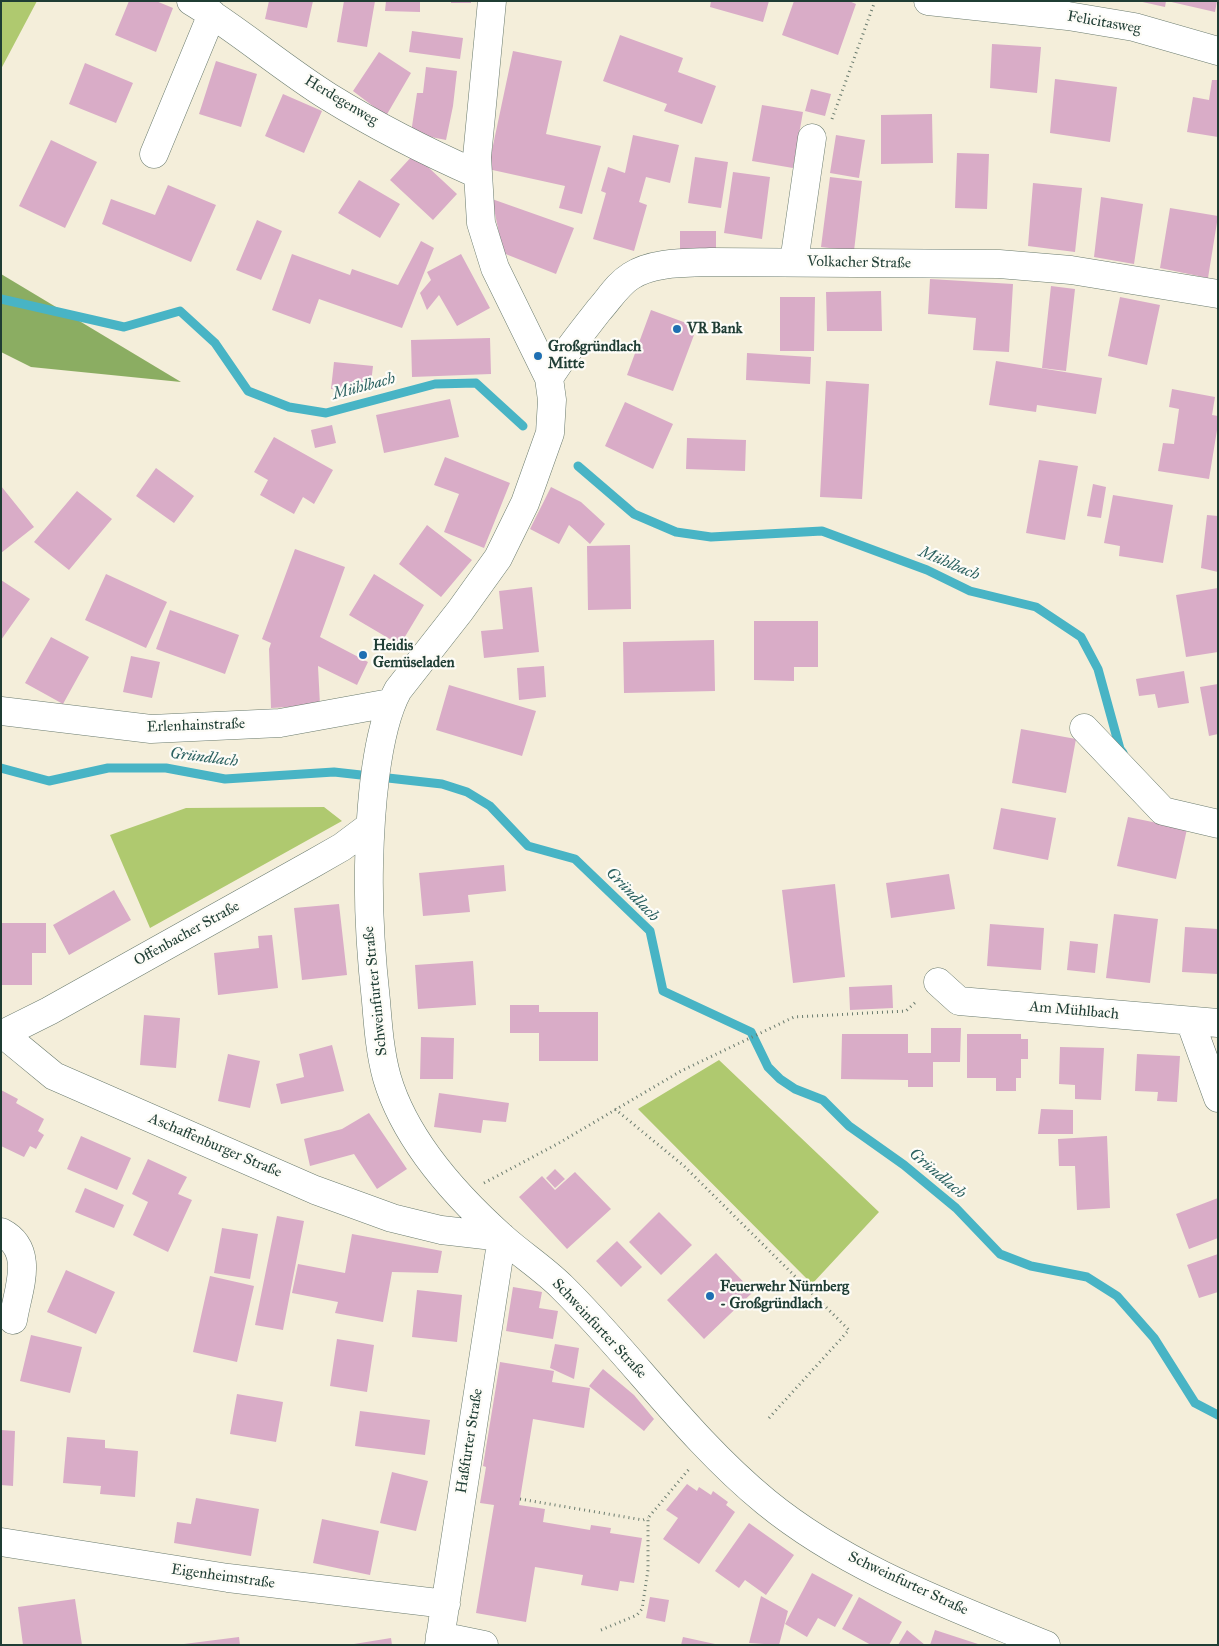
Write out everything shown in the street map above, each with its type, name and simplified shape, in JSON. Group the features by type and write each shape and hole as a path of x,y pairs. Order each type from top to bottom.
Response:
{"street":[{"name":"Schweinfurter Straße","path":"492,1 478,140 477,174 481,223 495,268 548,378 552,400 550,433 525,503 508,540 486,576 398,690 390,704 382,731 371,817 368,921 379,1034 387,1078 404,1117 425,1151 460,1195 502,1237 561,1286 725,1465 767,1503 813,1536 871,1569 916,1591 1046,1645"},
{"name":"Felicitasweg","path":"928,1 1068,16 1134,27 1218,51"},
{"name":"Herdegenweg","path":"154,154 201,8 328,97 436,155 477,174"},
{"path":"794,262 812,138"},
{"name":"Volkacher Straße","path":"548,378 567,350 616,290 630,276 645,270 673,264 794,262 999,264 1071,270 1218,294"},
{"name":"Erlenhainstraße","path":"1,711 150,729 280,724 390,704"},
{"path":"1084,728 1163,811 1218,824"},
{"name":"Offenbacher Straße","path":"2,1035 49,1011 342,847 371,817"},
{"name":"Am Mühlbach","path":"938,982 960,1001 1218,1023"},
{"path":"1190,1020 1218,1098"},
{"name":"Aschaffenburger Straße","path":"2,1035 54,1076 324,1193 384,1215 441,1230 502,1237"},
{"path":"441,1230 456,1214 460,1195"},
{"path":"1,1232 12,1238 20,1250 23,1265 12,1320"},
{"name":"Haßfurter Straße","path":"439,1640 502,1237"},
{"name":"Eigenheimstraße","path":"1,1542 228,1578 446,1604"},
{"path":"439,1640 484,1645"}],"path":[{"path":"812,138 831,123 875,1"},
{"path":"460,1195 559,1143 681,1071 794,1017 906,1011 938,982"},
{"path":"615,1109 684,1166 849,1330 768,1419"},
{"path":"520,1499 643,1520 648,1518 708,1447"},
{"path":"601,1630 637,1615 642,1609 648,1570 648,1518"}],"green space":[{"path":"1,1 37,1 1,69"},
{"path":"1,274 181,382 31,367 1,352"},
{"path":"324,807 342,821 150,928 110,835 186,808"},
{"path":"719,1060 879,1212 812,1284 638,1109"}],"building":[{"path":"129,1 156,1 173,8 156,52 115,35"},
{"path":"269,1 313,1 307,28 265,19"},
{"path":"344,1 375,1 367,47 337,42"},
{"path":"386,1 420,1 420,12 385,11"},
{"path":"451,1 471,1 471,3 451,3"},
{"path":"711,1 769,1 763,22 710,7"},
{"path":"794,1 849,1 856,4 838,55 782,35"},
{"path":"1138,1 1166,1 1165,7"},
{"path":"1167,1 1217,1 1215,12"},
{"path":"412,31 463,38 460,59 409,52"},
{"path":"620,35 683,58 678,72 716,86 702,124 664,111 667,104 603,81"},
{"path":"992,44 1041,47 1037,93 990,88"},
{"path":"513,51 562,61 546,134 601,146 582,214 559,208 565,186 488,169"},
{"path":"379,52 411,73 386,116 353,91"},
{"path":"216,61 257,74 241,127 199,114"},
{"path":"85,63 133,83 116,123 69,104"},
{"path":"426,67 457,71 453,106 446,140 411,133 417,93 423,93"},
{"path":"1055,79 1117,87 1110,142 1050,133"},
{"path":"1212,80 1218,80 1218,137 1187,132 1193,97 1209,100"},
{"path":"811,89 831,94 825,116 805,111"},
{"path":"283,94 322,111 304,153 265,136"},
{"path":"762,105 803,112 793,168 752,161"},
{"path":"932,114 933,163 881,164 881,115"},
{"path":"633,135 679,145 670,183 646,177 639,202 647,205 634,251 593,239 606,193 601,191 608,167 625,173"},
{"path":"836,135 865,140 859,178 830,173"},
{"path":"51,140 97,162 65,228 19,206"},
{"path":"957,153 989,154 987,209 955,208"},
{"path":"414,154 457,194 433,220 390,180"},
{"path":"695,157 728,162 721,208 688,203"},
{"path":"733,172 770,177 762,239 724,233"},
{"path":"830,177 862,181 854,251 821,247"},
{"path":"359,180 400,204 380,238 338,213"},
{"path":"1033,183 1082,188 1075,252 1028,246"},
{"path":"168,185 216,205 191,262 102,224 111,199 155,215"},
{"path":"1101,197 1143,204 1134,264 1094,257"},
{"path":"492,199 574,228 556,274 503,253"},
{"path":"1170,208 1218,216 1208,278 1160,268"},
{"path":"257,220 282,231 261,280 236,270"},
{"path":"680,231 716,231 716,252 680,252"},
{"path":"421,241 434,248 402,328 319,299 310,324 272,310 292,254 350,275 352,269 398,285"},
{"path":"461,254 490,308 457,326 439,295 427,310 420,293 431,280 427,272"},
{"path":"930,279 1013,284 1009,352 973,350 976,318 928,314"},
{"path":"1051,286 1075,289 1066,371 1042,368"},
{"path":"881,291 882,331 827,331 826,292"},
{"path":"780,297 815,297 814,351 780,351"},
{"path":"1120,297 1160,305 1147,365 1108,356"},
{"path":"651,310 697,327 673,391 627,375"},
{"path":"490,338 491,374 412,377 411,340"},
{"path":"747,353 811,357 810,384 746,380"},
{"path":"996,361 1102,378 1096,414 1037,405 1036,412 989,405"},
{"path":"334,362 373,366 371,383 363,382 362,392 331,389"},
{"path":"826,381 869,384 862,499 820,497"},
{"path":"1172,389 1215,397 1212,415 1218,416 1218,424 1209,479 1158,471 1163,443 1174,444 1179,409 1169,407"},
{"path":"450,399 459,437 384,453 376,415"},
{"path":"625,402 673,424 653,469 605,446"},
{"path":"332,425 336,443 315,448 311,430"},
{"path":"274,437 333,470 314,504 303,497 294,514 260,495 268,480 254,472"},
{"path":"687,438 746,440 745,471 686,469"},
{"path":"445,457 510,483 484,548 444,532 459,494 434,485"},
{"path":"1039,460 1078,466 1065,540 1026,533"},
{"path":"156,468 194,496 174,523 136,496"},
{"path":"1093,484 1106,487 1101,518 1087,516"},
{"path":"1,486 34,527 1,553"},
{"path":"551,487 581,502 605,524 590,544 569,525 559,544 530,529"},
{"path":"77,491 112,519 69,570 34,542"},
{"path":"1113,495 1173,505 1163,563 1119,556 1120,546 1104,543"},
{"path":"1207,515 1218,516 1218,572 1201,568"},
{"path":"427,525 472,560 441,597 399,564"},
{"path":"630,545 631,609 588,610 587,546"},
{"path":"295,549 345,567 320,637 368,662 357,685 318,666 320,705 271,708 269,649 271,643 262,639"},
{"path":"106,574 167,602 146,648 85,620"},
{"path":"374,574 424,605 400,645 349,615"},
{"path":"1,580 30,599 1,640"},
{"path":"532,587 539,652 484,658 481,631 503,629 499,591"},
{"path":"1218,588 1218,652 1186,657 1176,595"},
{"path":"170,610 239,635 225,674 156,649"},
{"path":"754,621 818,621 818,667 794,667 794,681 754,680"},
{"path":"51,637 89,657 63,704 25,683"},
{"path":"714,640 715,691 624,693 623,642"},
{"path":"131,656 160,662 152,698 123,692"},
{"path":"544,666 546,697 519,700 517,668"},
{"path":"1184,671 1189,703 1158,708 1155,694 1139,696 1136,679"},
{"path":"1218,684 1218,734 1209,736 1200,687"},
{"path":"449,685 536,711 522,756 436,730"},
{"path":"1021,729 1076,739 1066,793 1012,783"},
{"path":"1001,808 1056,818 1048,860 993,849"},
{"path":"1128,817 1187,829 1176,879 1117,866"},
{"path":"504,865 506,891 468,895 470,912 423,916 419,873"},
{"path":"949,874 955,909 891,918 886,883"},
{"path":"835,884 845,977 793,983 782,890"},
{"path":"114,890 131,920 69,955 53,925"},
{"path":"339,904 347,975 302,980 294,908"},
{"path":"1114,914 1158,919 1150,983 1106,978"},
{"path":"1,923 46,923 46,953 32,953 32,985 1,985"},
{"path":"990,924 1044,928 1041,970 987,966"},
{"path":"1185,927 1218,929 1218,974 1182,972"},
{"path":"272,935 278,988 218,995 214,953 259,948 258,936"},
{"path":"1070,941 1098,944 1095,973 1067,970"},
{"path":"473,961 476,1005 418,1009 415,965"},
{"path":"892,985 893,1008 850,1010 849,987"},
{"path":"510,1005 539,1005 539,1012 598,1012 598,1061 539,1061 539,1033 510,1033"},
{"path":"144,1015 180,1018 176,1068 140,1065"},
{"path":"931,1028 961,1028 960,1062 933,1062 933,1087 908,1087 908,1080 841,1079 842,1034 908,1034 908,1053 931,1053"},
{"path":"967,1034 1021,1034 1021,1039 1028,1039 1028,1059 1021,1059 1021,1078 1016,1078 1016,1091 996,1091 996,1078 967,1078"},
{"path":"421,1037 454,1038 453,1079 420,1079"},
{"path":"332,1045 344,1091 281,1104 276,1084 304,1077 299,1054"},
{"path":"1060,1047 1104,1048 1101,1100 1075,1099 1075,1085 1059,1084"},
{"path":"228,1054 260,1061 250,1108 218,1101"},
{"path":"1137,1054 1180,1056 1177,1102 1157,1101 1158,1092 1135,1091"},
{"path":"1,1090 18,1099 16,1103 44,1119 38,1131 44,1135 36,1149 30,1146 24,1157 1,1146"},
{"path":"439,1093 509,1103 506,1122 483,1120 481,1133 434,1127"},
{"path":"1041,1109 1073,1110 1073,1134 1038,1134"},
{"path":"369,1113 407,1169 377,1189 354,1154 310,1166 304,1139 342,1129"},
{"path":"81,1136 131,1158 117,1190 67,1169"},
{"path":"1107,1136 1110,1208 1077,1210 1075,1166 1059,1166 1058,1139"},
{"path":"148,1159 187,1177 178,1194 192,1200 168,1252 133,1235 148,1202 132,1194"},
{"path":"555,1169 565,1179 555,1188 546,1178"},
{"path":"575,1172 611,1209 567,1249 519,1197 542,1176 555,1190"},
{"path":"85,1188 124,1205 114,1228 75,1212"},
{"path":"1218,1198 1218,1238 1189,1249 1176,1214"},
{"path":"659,1212 692,1245 661,1275 629,1242"},
{"path":"277,1216 304,1221 283,1330 255,1325"},
{"path":"222,1228 258,1234 250,1279 214,1273"},
{"path":"352,1234 442,1251 438,1273 392,1272 383,1322 335,1313 338,1302 292,1293 298,1264 345,1273"},
{"path":"617,1241 642,1267 621,1287 596,1261"},
{"name":"Feuerwehr Nürnberg - Großgründlach","path":"716,1253 753,1292 704,1339 667,1300"},
{"path":"1218,1254 1218,1292 1199,1298 1187,1265"},
{"path":"66,1270 115,1292 96,1334 47,1312"},
{"path":"210,1276 254,1286 237,1362 193,1352"},
{"path":"513,1287 542,1292 539,1308 558,1311 553,1339 506,1331"},
{"path":"417,1290 462,1295 457,1342 412,1337"},
{"path":"31,1335 82,1347 70,1393 20,1381"},
{"path":"337,1339 374,1345 367,1392 330,1386"},
{"path":"555,1344 579,1348 574,1379 550,1368"},
{"path":"500,1362 554,1371 552,1382 590,1388 584,1428 533,1419 519,1505 545,1509 543,1522 590,1530 591,1525 611,1528 610,1533 642,1538 634,1583 620,1581 618,1591 581,1585 583,1575 535,1567 526,1622 476,1613 494,1505 480,1503 486,1467 483,1466"},
{"path":"603,1369 634,1395 654,1419 644,1431 589,1386"},
{"path":"237,1394 283,1402 276,1442 230,1434"},
{"path":"360,1411 430,1420 425,1455 355,1446"},
{"path":"1,1430 15,1431 13,1486 1,1485"},
{"path":"67,1437 105,1440 105,1448 138,1451 135,1497 100,1494 101,1486 63,1483"},
{"path":"392,1472 428,1481 416,1531 380,1523"},
{"path":"687,1484 697,1491 699,1487 711,1495 713,1491 728,1502 726,1505 735,1512 699,1564 663,1539 678,1518 666,1510"},
{"path":"196,1498 259,1509 251,1556 174,1543 177,1522 191,1524"},
{"path":"322,1519 379,1531 370,1575 313,1563"},
{"path":"749,1523 794,1555 766,1595 745,1580 739,1588 715,1571"},
{"path":"812,1573 853,1595 835,1627 818,1618 807,1637 785,1624"},
{"path":"761,1596 788,1611 779,1645 749,1643"},
{"path":"650,1597 669,1600 665,1622 646,1618"},
{"path":"859,1597 902,1622 889,1645 871,1645 842,1629"},
{"path":"75,1599 82,1645 23,1645 18,1607"},
{"path":"907,1630 925,1645 898,1645"},
{"path":"935,1630 978,1644 978,1645 930,1645"},
{"path":"239,1637 240,1645 184,1645 184,1644"},
{"path":"683,1637 715,1644 715,1645 681,1645"},
{"path":"391,1638 392,1645 354,1645 354,1644"}],"waterway":[{"name":"Mühlbach","path":"1,299 124,327 180,311 215,343 248,391 289,407 326,413 435,384 476,383 523,426"},
{"name":"Mühlbach","path":"578,466 634,514 676,532 711,537 822,531 927,570 970,591 1036,607 1081,637 1098,669 1120,749 1123,753"},
{"name":"Gründlach","path":"1,768 49,781 108,768 166,768 225,779 334,772 442,784 467,792 490,806 528,846 575,859 650,931 663,991 751,1032 768,1067 780,1079 795,1089 823,1100 849,1126 904,1165 956,1208 1000,1254 1031,1266 1087,1277 1117,1296 1154,1338 1195,1403 1218,1415"}],"place":[{"name":"VR Bank","path":"677,329"},
{"name":"Großgründlach Mitte","path":"538,356"},
{"name":"Heidis Gemüseladen","path":"363,655"},
{"name":"Feuerwehr Nürnberg - Großgründlach","path":"710,1296"}]}
